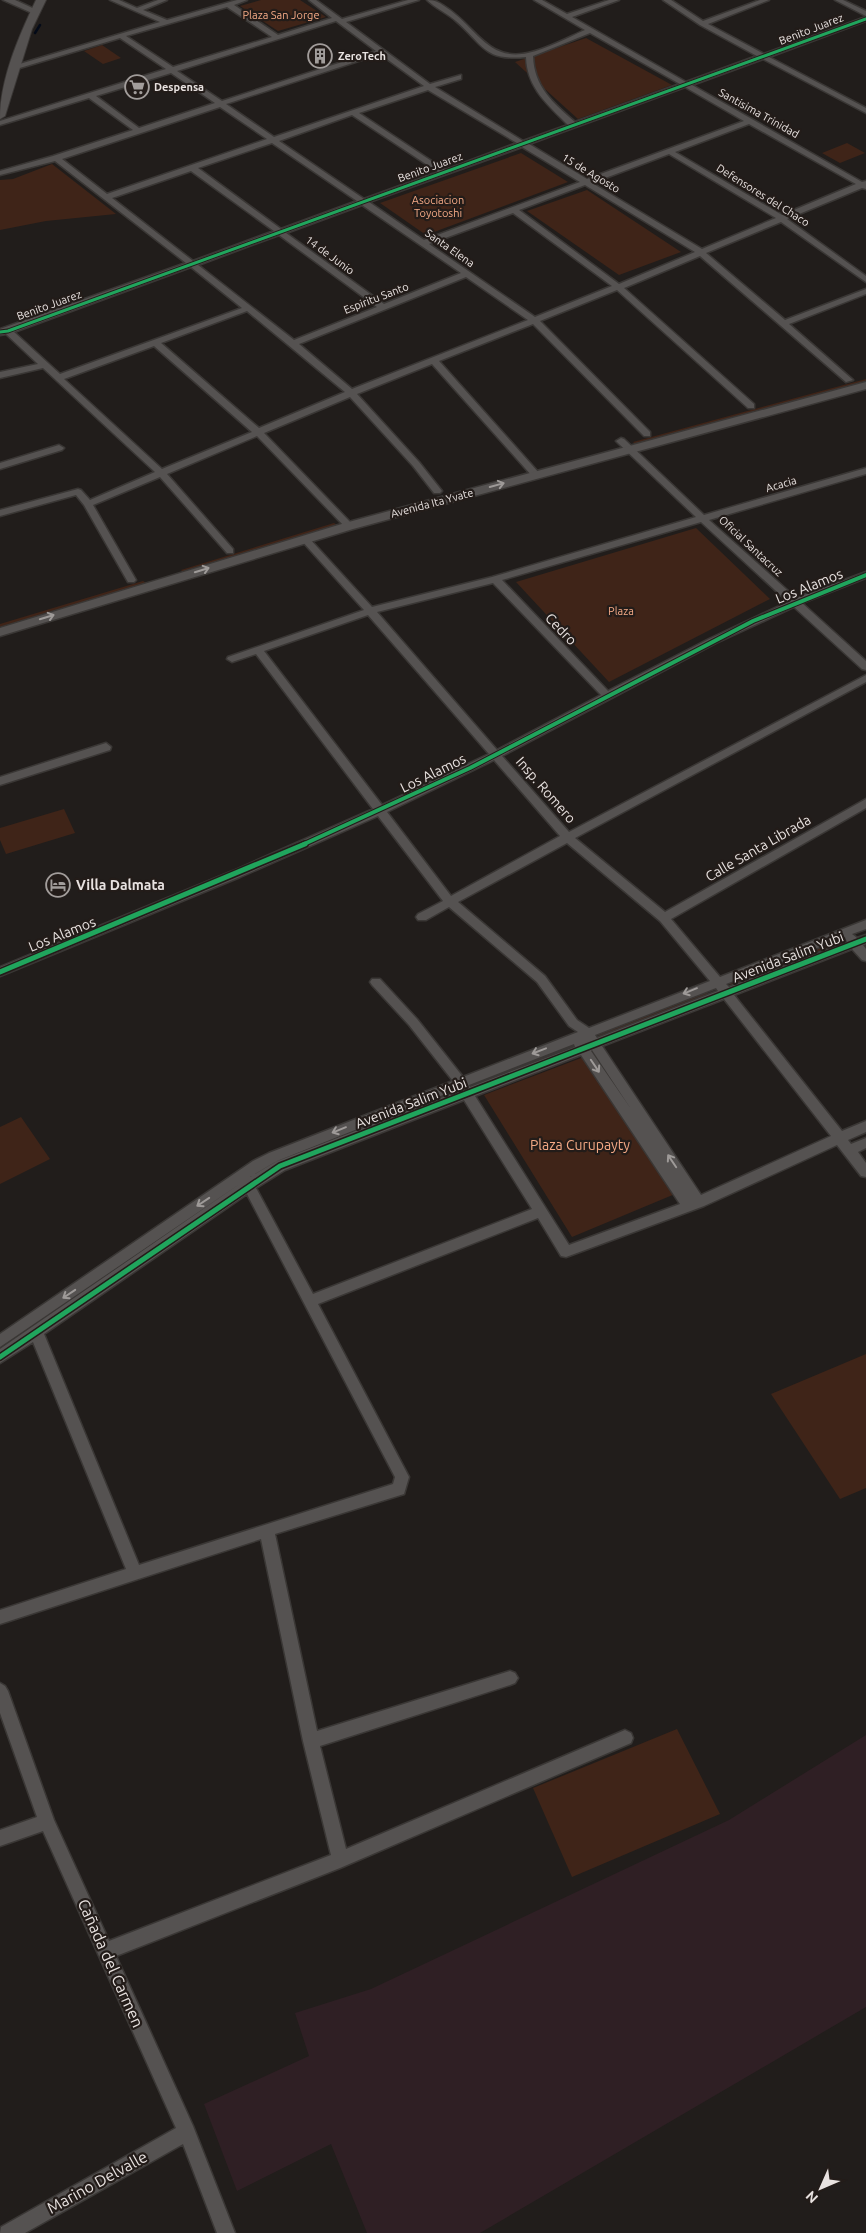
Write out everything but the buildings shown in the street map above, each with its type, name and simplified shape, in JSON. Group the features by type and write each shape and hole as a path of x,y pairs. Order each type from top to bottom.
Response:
{"main road":[{"path":"0,116 27,29 37,6"}],"street":[{"path":"7,0 37,6"},
{"path":"20,0 37,6"},
{"path":"114,0 167,22"},
{"path":"137,10 164,0"},
{"path":"16,68 121,35 244,0"},
{"name":"15 de Agosto","path":"312,0 379,52 429,86 521,144 699,251 849,380"},
{"path":"0,123 277,37 416,0"},
{"path":"430,0 463,24 487,51 503,56 529,56 590,31"},
{"name":"Santisima Trinidad","path":"537,0 865,185"},
{"path":"565,17 616,0"},
{"path":"666,0 702,24 866,111"},
{"path":"702,24 766,0"},
{"path":"838,0 866,14"},
{"path":"230,5 277,37"},
{"name":"Benito Juarez","path":"4,332 866,19"},
{"name":"Santa Elena","path":"121,35 534,320 647,434"},
{"path":"0,173 56,158 379,52"},
{"path":"529,56 530,73 538,91 573,126"},
{"path":"106,197 458,77"},
{"path":"90,95 137,130"},
{"path":"352,112 443,172"},
{"path":"424,243 750,121"},
{"name":"Defensores del Chaco","path":"669,151 781,218 866,280"},
{"path":"56,158 293,343 351,393 416,464 437,491"},
{"name":"14 de Junio","path":"191,167 383,307"},
{"path":"88,504 351,393 865,185"},
{"path":"513,210 618,286 751,406"},
{"name":"Espiritu Santo","path":"293,343 467,274"},
{"path":"785,323 866,290"},
{"path":"58,378 249,308"},
{"path":"4,332 45,366 161,473 230,550"},
{"path":"155,342 258,432 345,521"},
{"path":"433,360 532,471"},
{"path":"0,375 45,366"},
{"name":"Avenida Ita Yvate","path":"625,445 647,434 712,422 751,406 866,375"},
{"name":"Avenida Ita Yvate","path":"0,632 160,577 230,550 712,422 866,385"},
{"name":"Oficial Santacruz","path":"625,445 794,603 866,667"},
{"path":"0,466 59,448"},
{"name":"Avenida Ita Yvate","path":"0,621 131,580 160,577 305,539 345,521 437,491 532,471"},
{"name":"Acacia","path":"232,659 370,611 495,579 866,471"},
{"path":"0,513 71,492 78,492 88,504 131,580"},
{"name":"Insp. Romero","path":"305,539 568,838 664,918 718,980 866,1172"},
{"name":"Los Alamos","path":"0,972 194,892 380,811 496,755 723,637 794,603 866,575"},
{"name":"Cedro","path":"495,579 608,697"},
{"path":"259,651 450,902 541,979 581,1034 694,1204"},
{"path":"422,917 866,678"},
{"path":"0,781 106,747"},
{"name":"Calle Santa Librada","path":"664,918 866,803"},
{"name":"Avenida Salim Yubi","path":"0,1357 246,1180 273,1157 718,980 866,924"},
{"path":"844,932 860,941 866,957"},
{"name":"Avenida Salim Yubi","path":"0,1341 246,1180 590,1048 860,941"},
{"path":"376,982 413,1022 460,1082 566,1252 694,1204 866,1126"},
{"path":"849,1150 866,1143"},
{"path":"0,1617 267,1530 399,1490 402,1485 402,1477 246,1180"},
{"path":"310,1301 540,1211"},
{"path":"36,1332 135,1573"},
{"path":"267,1530 311,1741 340,1860"},
{"path":"311,1741 510,1678"},
{"name":"Cañada del Carmen","path":"0,1691 47,1822 187,2132 226,2233"},
{"path":"106,1951 340,1860 625,1738"},
{"path":"0,1838 47,1822"},
{"name":"Marino Delvalle","path":"7,2233 187,2132"}],"shaded area":[{"path":"866,1735 866,2007 480,2233 367,2233 331,2144 237,2191 204,2104 309,2056 295,2013 371,1989 729,1820"}],"green space":[{"name":"Plaza San Jorge","path":"261,0 300,0 326,17 278,31 240,6"},
{"path":"586,38 672,85 578,119 515,62"},
{"path":"102,45 121,58 103,64 84,51"},
{"path":"847,143 865,153 840,163 822,153"},
{"name":"Asociacion Toyotoshi","path":"521,153 568,182 426,235 380,203"},
{"path":"52,164 116,214 46,221 0,230 0,180 13,179"},
{"path":"587,190 681,252 619,275 527,211"},
{"path":"866,379 866,381 635,444 633,442"},
{"path":"334,523 337,525 183,572 181,570"},
{"name":"Plaza","path":"696,528 770,599 609,682 516,582"},
{"path":"143,581 146,583 0,627 0,624"},
{"path":"64,809 75,833 6,854 0,840 0,828"},
{"path":"835,942 837,944 731,985 729,984"},
{"path":"706,992 708,994 600,1036 598,1035"},
{"name":"Plaza Curupayty","path":"589,1055 675,1194 572,1237 484,1095"},
{"path":"21,1117 50,1159 0,1184 0,1127"},
{"path":"225,1192 227,1193 0,1350 0,1346"},
{"path":"866,1354 866,1488 840,1499 771,1394"},
{"path":"677,1729 720,1814 572,1877 533,1788"}],"waterway":[{"path":"35,33 40,25"}],"cycle path":[{"path":"0,332 8,331 866,19"},
{"path":"0,972 237,874 412,796 470,768 753,621 803,599 866,575"},
{"path":"0,1357 280,1166 866,939"}],"place":[{"name":"ZeroTech","path":"320,56"},
{"name":"Despensa","path":"137,87"},
{"name":"Villa Dalmata","path":"58,885"}]}
